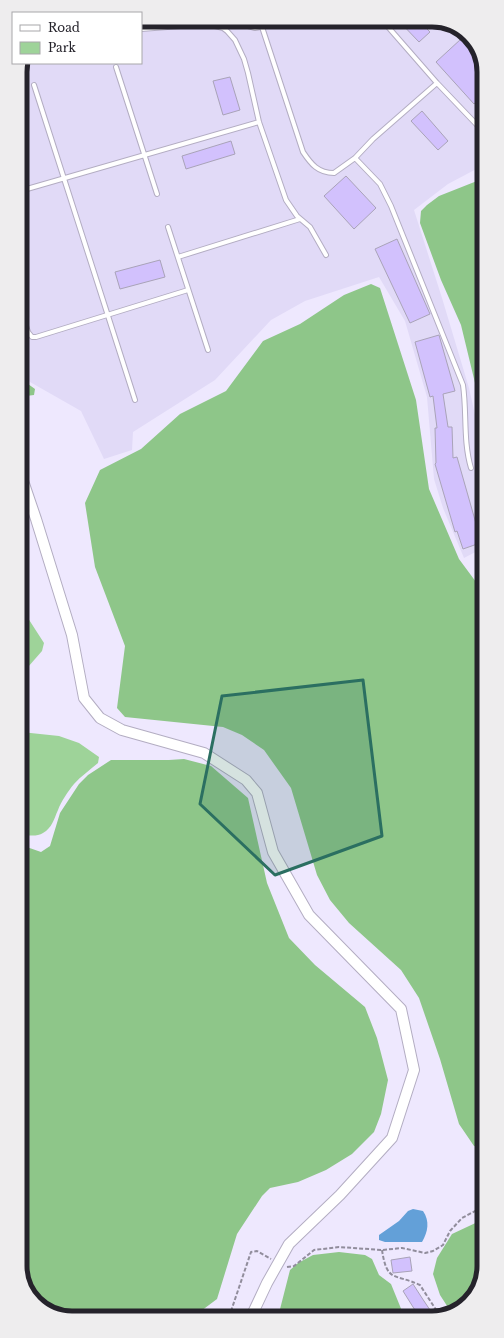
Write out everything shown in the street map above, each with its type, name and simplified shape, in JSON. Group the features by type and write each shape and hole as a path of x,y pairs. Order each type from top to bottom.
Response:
{"street":[{"path":"27,493 72,635 84,698 100,718 122,730 204,753 246,780 257,793 273,852 309,915 400,1009 414,1070 392,1138 340,1195 289,1244 267,1283 254,1311"}],"lane":[{"path":"142,29 167,27"},
{"path":"219,27 227,31 235,40 244,59 259,122 286,200 300,219 315,233 326,255"},
{"path":"252,27 262,27 303,152 318,170 327,173 334,173 355,158 373,139 437,83"},
{"path":"388,27 437,83 477,125"},
{"path":"116,67 157,194"},
{"path":"34,85 135,400"},
{"path":"27,189 259,122"},
{"path":"355,158 380,184 391,206 462,385 466,403 466,443 471,468"},
{"path":"178,256 300,219"},
{"path":"168,227 208,350"},
{"path":"27,329 32,337 188,290"}],"path":[{"path":"437,1311 420,1285 399,1278 387,1271 384,1265 382,1250 402,1248 425,1253 433,1251 443,1245 450,1231 462,1218 477,1210"}],"highlighted area":[{"path":"363,680 382,836 275,875 200,804 222,696"}],"shaded area":[{"path":"142,27 435,27 449,30 466,42 472,52 477,66 477,169 448,184 414,210 469,388 477,423 477,551 464,558 443,508 434,479 427,397 405,321 379,277 305,301 271,320 215,380 133,432 132,450 104,459 81,411 30,382 27,376 28,64 142,64"}],"green space":[{"path":"477,181 477,391 461,325 441,280 420,223 421,211 439,196"},
{"path":"371,284 380,288 416,400 429,489 459,559 477,583 477,1147 474,1146 459,1124 440,1059 419,998 401,970 349,923 330,900 317,875 291,788 264,750 242,735 223,727 125,717 117,708 125,646 95,567 85,503 100,470 141,449 180,414 226,391 263,341 300,324 344,295"},
{"path":"27,382 35,389 34,395 27,396"},
{"path":"27,617 44,643 42,651 27,668"},
{"path":"27,733 59,736 79,743 99,757 98,763 80,778 69,790 49,829 43,833 32,836 27,836"},
{"path":"184,759 211,766 248,798 267,883 289,938 315,965 365,1007 377,1038 388,1080 381,1114 374,1132 352,1154 326,1170 298,1182 270,1188 262,1196 237,1234 217,1299 201,1311 69,1311 55,1308 38,1296 32,1286 27,1272 27,847 41,852 50,846 60,813 79,784 88,775 111,760"},
{"path":"477,1222 477,1272 475,1280 468,1293 462,1300 448,1308 440,1295 433,1274 437,1258 452,1234"},
{"path":"339,1252 365,1255 372,1259 379,1275 391,1284 402,1311 280,1311 290,1270 298,1263 313,1255"}],"water":[{"path":"413,1209 423,1211 427,1219 427,1230 422,1242 385,1242 379,1240 379,1235 399,1221 408,1211"}],"building":[{"path":"405,27 425,27 430,32 419,42"},
{"path":"461,39 472,52 477,66 477,101 474,104 436,62"},
{"path":"230,77 240,110 223,115 213,81"},
{"path":"422,111 448,141 438,150 411,121"},
{"path":"231,141 235,154 186,169 182,156"},
{"path":"346,176 376,208 354,229 324,196"},
{"path":"397,239 430,314 410,323 375,249"},
{"path":"160,260 165,277 120,289 115,272"},
{"path":"439,335 455,391 443,394 448,427 452,427 453,458 457,457 477,527 477,544 463,549 457,531 455,532 435,464 435,428 437,428 433,396 430,397 415,342"},
{"path":"410,1257 412,1271 393,1273 391,1260"},
{"path":"413,1284 431,1311 416,1311 403,1291"}]}
